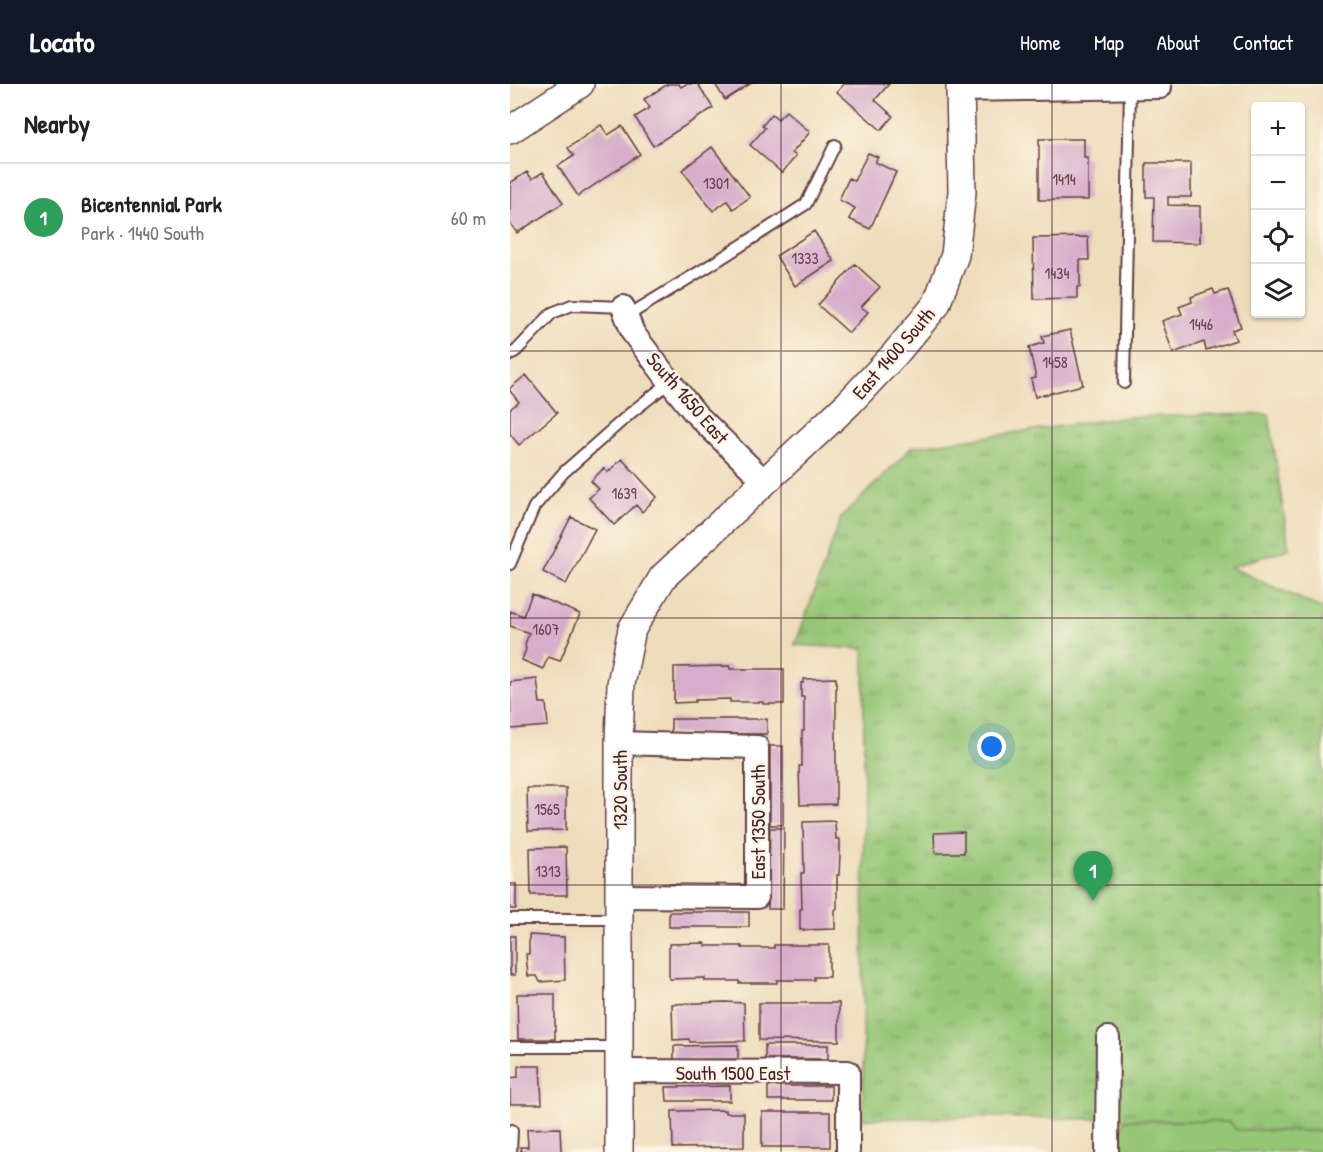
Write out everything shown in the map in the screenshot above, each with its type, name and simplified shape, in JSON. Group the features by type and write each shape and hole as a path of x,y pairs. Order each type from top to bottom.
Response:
{"street":[{"path":"510,130 580,84"},
{"path":"960,87 1160,87"},
{"name":"East 1400 South","path":"764,481 848,404 895,354 936,305 955,255 962,192 960,87"},
{"name":"South 1650 East","path":"625,312 633,333 695,413 764,481"},
{"name":"1320 South","path":"619,1152 619,743 621,684 632,629 663,577 764,481"},
{"name":"East 1350 South","path":"619,743 757,747 757,897 619,908"},
{"path":"1107,1152 1108,1038"},
{"name":"South 1500 East","path":"619,1059 848,1072 848,1152"}],"lane":[{"path":"1124,383 1130,88"},
{"path":"510,355 552,313 572,305 625,312 717,261 806,204 835,145"},
{"path":"510,564 534,507 564,472 633,411 670,382"},
{"path":"510,919 619,908"},
{"path":"510,1047 619,1059"},
{"path":"511,1152 512,1130"}],"green space":[{"path":"1269,414 1289,549 1230,567 1323,609 1323,1131 1237,1130 1230,1122 988,1117 863,1119 864,649 795,645 841,518 912,447 1127,417"},
{"path":"1126,1120 1230,1122 1237,1130 1323,1131 1323,1152 1120,1152 1120,1129"}],"building":[{"path":"668,84 679,84 681,87 686,84 698,84 713,108 653,146 635,117 650,108 644,99"},
{"path":"715,84 750,84 725,100"},
{"path":"844,84 889,84 875,100 893,116 881,130 837,92"},
{"path":"786,111 810,132 792,153 796,156 782,173 750,145 765,128 762,126 772,114 778,119"},
{"path":"601,125 608,135 622,126 640,154 578,196 558,166 574,156 568,148"},
{"path":"1039,139 1084,139 1084,158 1088,158 1088,200 1039,200"},
{"path":"712,147 750,197 733,209 727,201 713,211 682,170"},
{"path":"868,153 878,157 875,162 896,172 870,229 849,219 855,208 839,200 849,178 854,181"},
{"path":"1146,163 1191,163 1191,197 1168,197 1168,205 1200,206 1200,243 1153,242 1154,197 1146,197"},
{"path":"527,172 532,179 543,172 563,203 517,233 510,223 510,183"},
{"path":"814,231 834,261 795,286 776,256"},
{"path":"1088,237 1089,260 1080,260 1080,287 1077,287 1077,298 1034,299 1033,238"},
{"path":"855,264 880,287 861,307 868,312 849,333 818,305"},
{"path":"1213,289 1215,294 1228,290 1241,327 1232,330 1236,340 1206,350 1204,342 1173,353 1162,321 1182,314 1179,307 1192,302 1191,297"},
{"path":"1070,330 1083,385 1035,397 1031,379 1036,378 1029,347 1044,343 1042,336"},
{"path":"526,375 557,413 519,445 510,434 510,409 519,402 510,388"},
{"path":"622,459 657,497 642,512 636,505 614,525 589,498 599,489 591,481 604,468 608,472"},
{"path":"571,517 595,529 566,584 543,572"},
{"path":"532,594 580,614 560,661 548,657 543,669 522,660 529,633 510,626 510,611 523,616"},
{"path":"730,666 730,669 784,669 784,704 730,702 730,699 674,703 674,667"},
{"path":"836,678 836,804 800,805 799,766 802,766 802,731 804,731 804,697 801,697 801,683 803,679"},
{"path":"537,679 540,703 546,703 548,726 511,729 510,682"},
{"path":"671,719 767,719 767,734 671,734"},
{"path":"770,746 783,746 783,825 770,825"},
{"path":"527,788 566,788 566,830 528,831"},
{"path":"835,821 836,839 840,839 840,855 835,929 800,930 801,873 804,873 803,822"},
{"path":"770,828 784,828 783,909 768,909"},
{"path":"964,832 964,853 935,853 934,833"},
{"path":"566,847 567,895 531,895 530,848"},
{"path":"510,884 516,884 516,909 510,909"},
{"path":"669,912 749,912 749,927 669,927"},
{"path":"529,935 564,937 565,980 540,982 537,976 528,976 526,954 529,954"},
{"path":"510,936 515,936 515,975 510,975"},
{"path":"705,943 705,946 742,946 742,948 774,948 774,945 829,945 829,977 814,977 814,980 777,980 777,983 705,981 705,978 669,979 669,944"},
{"path":"517,994 555,994 555,1039 518,1039"},
{"path":"744,1003 745,1041 673,1040 672,1004"},
{"path":"759,1003 839,1003 839,1041 759,1040"},
{"path":"738,1045 738,1059 674,1060 674,1046"},
{"path":"765,1045 828,1045 828,1059 765,1059"},
{"path":"518,1066 540,1066 542,1104 510,1104 510,1078 518,1077"},
{"path":"730,1086 730,1101 667,1101 666,1087"},
{"path":"768,1086 831,1086 831,1100 768,1100"},
{"path":"725,1110 725,1113 744,1113 744,1147 673,1148 672,1111"},
{"path":"762,1112 830,1112 830,1147 762,1147"},
{"path":"560,1128 561,1152 521,1152 520,1147 528,1147 527,1129"}],"place":[{"name":"Bicentennial Park","path":"1093,901"}]}
